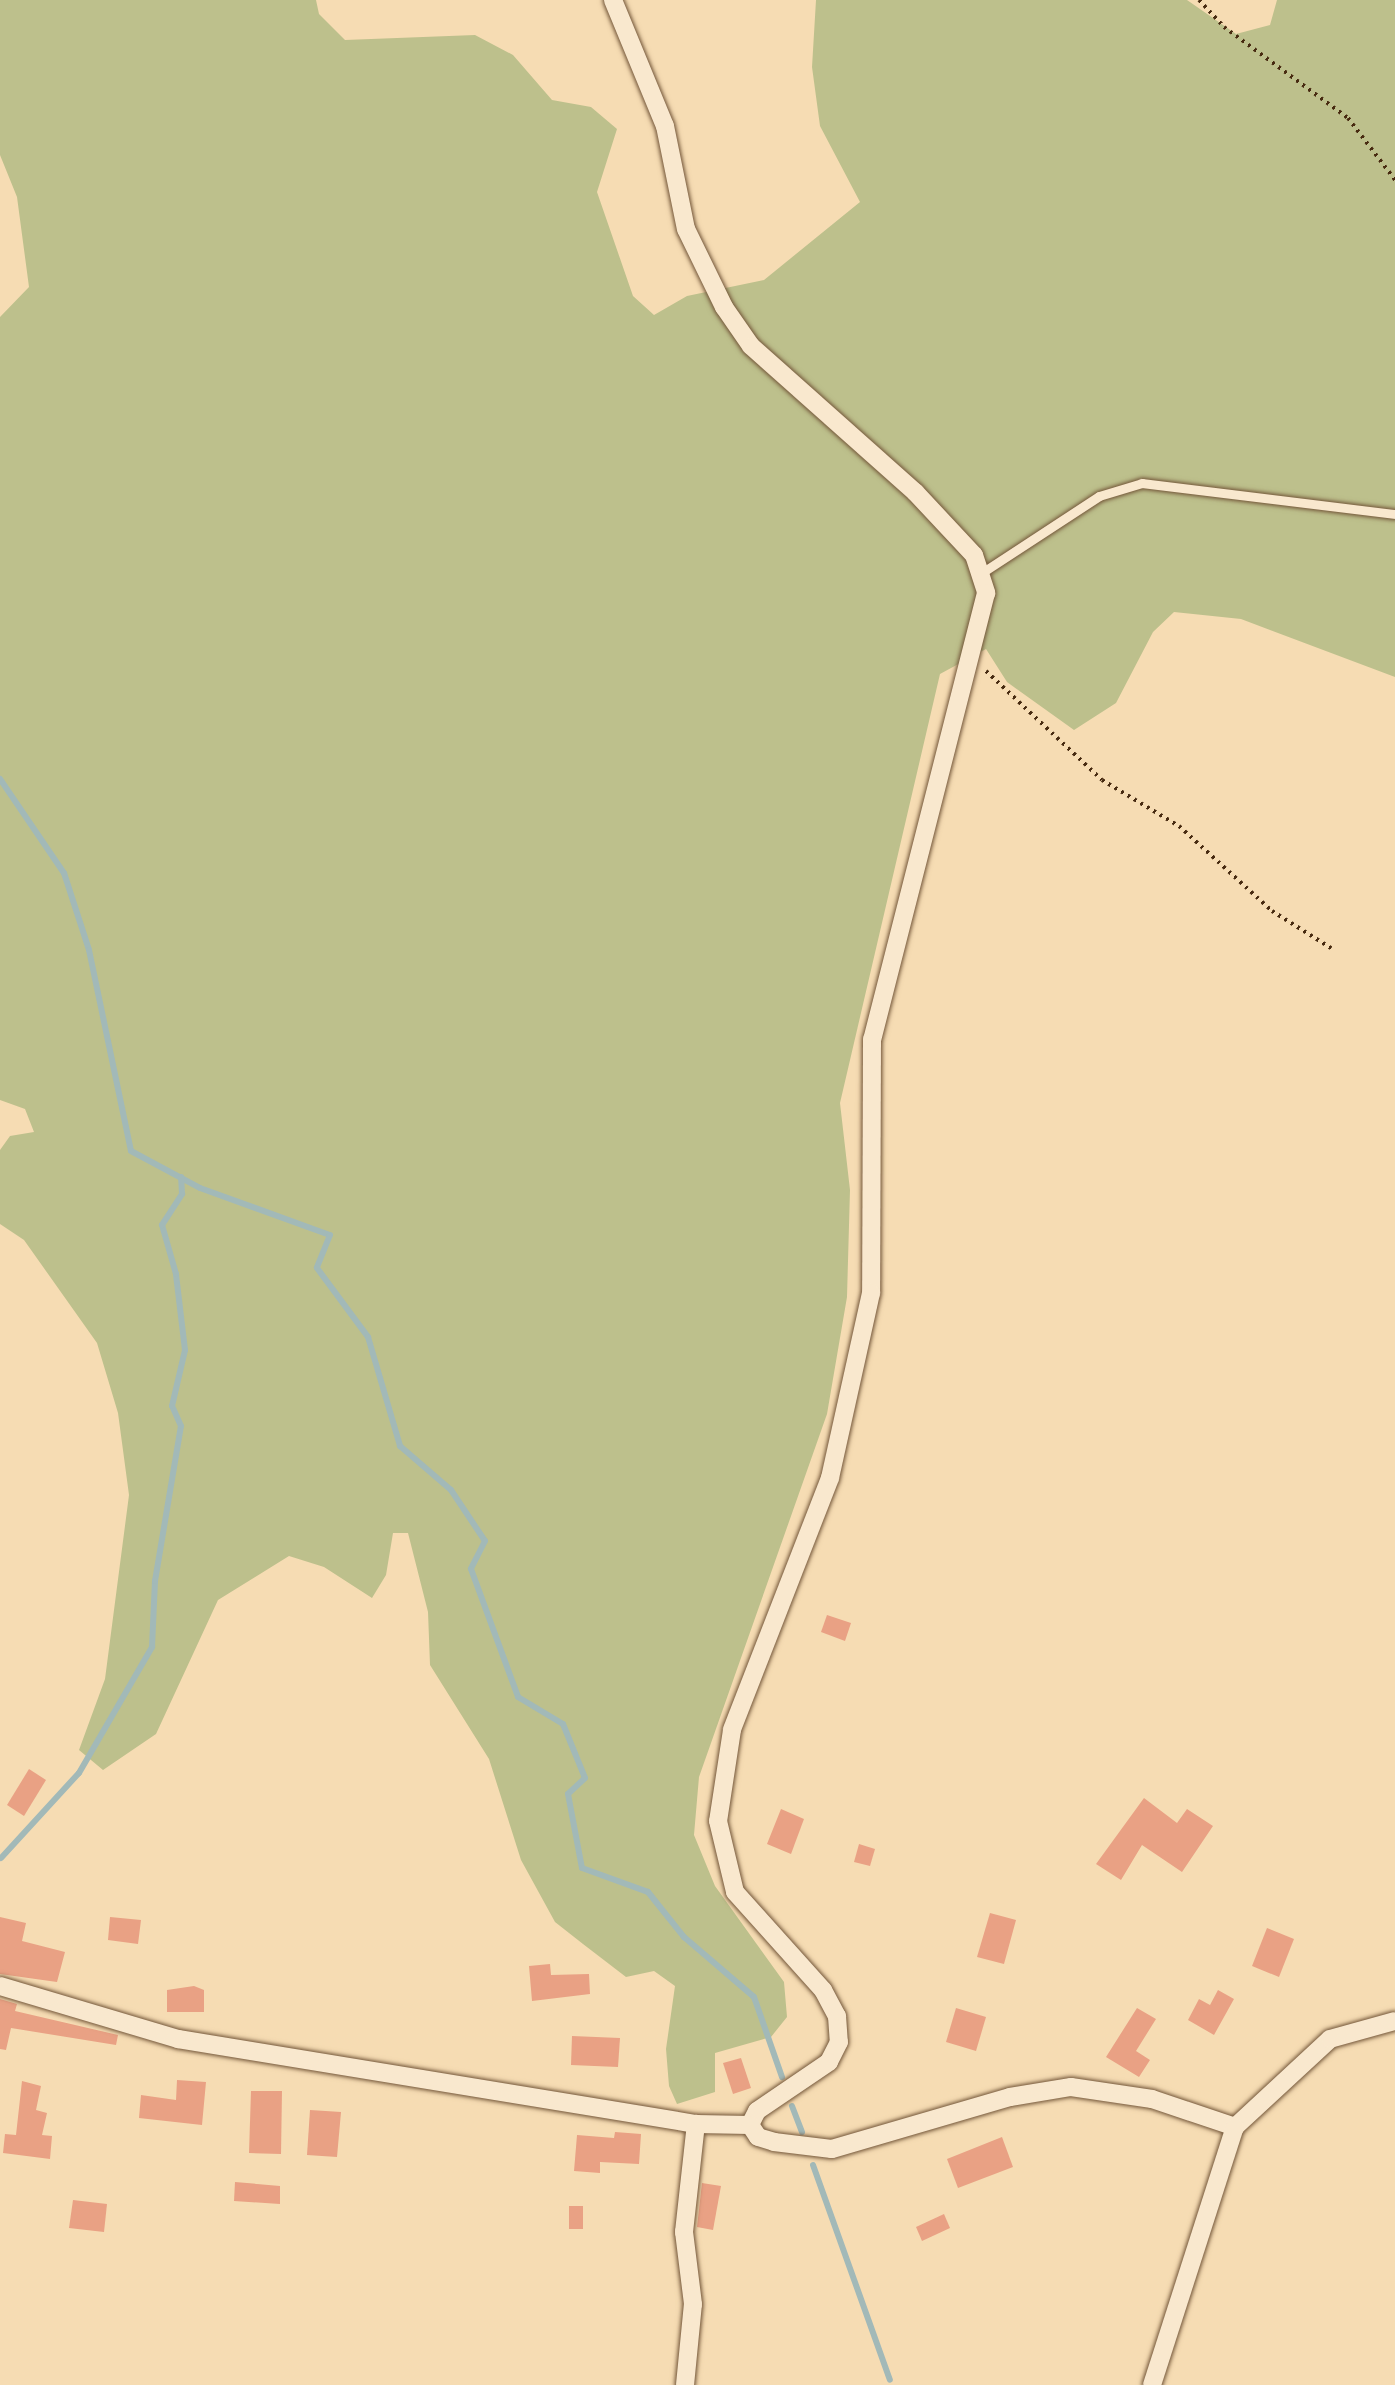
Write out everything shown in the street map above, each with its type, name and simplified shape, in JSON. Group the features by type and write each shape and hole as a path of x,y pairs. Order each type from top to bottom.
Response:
{"street":[{"path":"614,0 665,126 686,229 724,307 750,346 915,492 983,572 986,593 973,656 934,779 872,1039 871,1293 830,1478 732,1730 718,1821 735,1892 823,1990 837,2016 839,2042 829,2062 757,2111 750,2125"},
{"path":"0,1986 178,2038 696,2124 750,2125"},
{"path":"1152,2385 1234,2127 1330,2040 1395,2020"},
{"path":"750,2125 758,2137 774,2142 832,2150 1010,2096 1071,2087 1152,2100 1234,2127"},
{"path":"685,2385 692,2304 684,2232 696,2124"}],"lane":[{"path":"983,572 1099,496 1142,483 1395,514"}],"path":[{"path":"1199,0 1224,27 1348,118 1395,180"},
{"path":"973,656 1034,721 1102,780 1179,826 1272,910 1331,948"}],"green space":[{"path":"0,0 316,0 319,14 345,40 475,35 513,55 552,100 591,107 617,129 597,192 633,296 654,315 687,296 764,280 860,202 820,126 812,67 816,0 1187,0 1236,34 1270,25 1277,0 1395,0 1395,677 1241,619 1174,612 1153,632 1116,703 1074,730 1007,682 986,649 940,674 840,1103 850,1190 847,1297 827,1414 699,1777 694,1835 715,1886 784,1982 787,2017 771,2037 715,2053 715,2092 677,2104 669,2086 666,2049 675,1986 654,1971 626,1977 555,1922 521,1860 489,1759 430,1665 428,1612 408,1533 393,1533 386,1575 372,1598 324,1567 289,1556 218,1600 156,1734 103,1770 79,1750 105,1679 129,1495 118,1413 97,1343 24,1240 0,1224 0,1150 10,1136 34,1132 25,1109 0,1100 0,317 29,287 17,197 0,155"}],"building":[{"path":"827,1615 851,1623 845,1641 821,1632"},
{"path":"29,1769 46,1780 24,1816 7,1805"},
{"path":"1144,1798 1177,1823 1187,1809 1213,1826 1182,1872 1142,1845 1121,1880 1096,1864"},
{"path":"781,1809 804,1819 791,1854 767,1844"},
{"path":"859,1844 875,1849 870,1866 854,1862"},
{"path":"990,1913 1016,1920 1004,1964 977,1957"},
{"path":"0,1917 26,1923 22,1941 65,1952 57,1982 0,1974"},
{"path":"110,1917 141,1920 138,1944 108,1940"},
{"path":"1267,1928 1294,1939 1279,1977 1252,1966"},
{"path":"550,1964 551,1975 589,1974 590,1994 532,2001 529,1966"},
{"path":"194,1986 204,1990 204,2012 167,2012 167,1990"},
{"path":"1218,1990 1234,1999 1214,2035 1188,2020 1199,1999 1210,2005"},
{"path":"0,1999 17,2004 15,2011 118,2035 116,2045 11,2028 6,2050 0,2049"},
{"path":"956,2008 986,2017 976,2051 946,2042"},
{"path":"1137,2008 1156,2019 1136,2051 1150,2060 1139,2077 1106,2057"},
{"path":"572,2036 620,2038 618,2067 571,2065"},
{"path":"741,2058 751,2088 733,2094 723,2063"},
{"path":"177,2080 206,2082 202,2125 139,2118 141,2095 176,2100"},
{"path":"22,2081 41,2086 36,2110 47,2113 42,2135 52,2136 50,2159 3,2153 5,2134 16,2135"},
{"path":"251,2091 282,2091 281,2154 249,2153"},
{"path":"310,2110 341,2112 337,2157 307,2155"},
{"path":"615,2132 641,2134 639,2164 600,2162 600,2173 574,2171 577,2135 614,2138"},
{"path":"1002,2137 1013,2167 958,2188 947,2159"},
{"path":"235,2182 280,2186 280,2204 234,2201"},
{"path":"702,2183 721,2186 713,2230 697,2227"},
{"path":"73,2200 107,2204 104,2232 69,2228"},
{"path":"569,2206 583,2206 583,2229 569,2229"},
{"path":"944,2214 950,2228 922,2241 916,2227"}],"waterway":[{"path":"0,779 64,873 89,950 131,1151 200,1188 330,1235 317,1268 368,1337 400,1446 451,1490 485,1541 471,1569 518,1697 563,1724 585,1778 568,1794 582,1868 648,1892 684,1937 754,1997 782,2077"},
{"path":"1,1858 79,1773 152,1647 155,1581 181,1426 172,1406 185,1350 176,1274 162,1225 182,1194 181,1177"},
{"path":"792,2106 802,2132"},
{"path":"813,2165 890,2380"}]}
